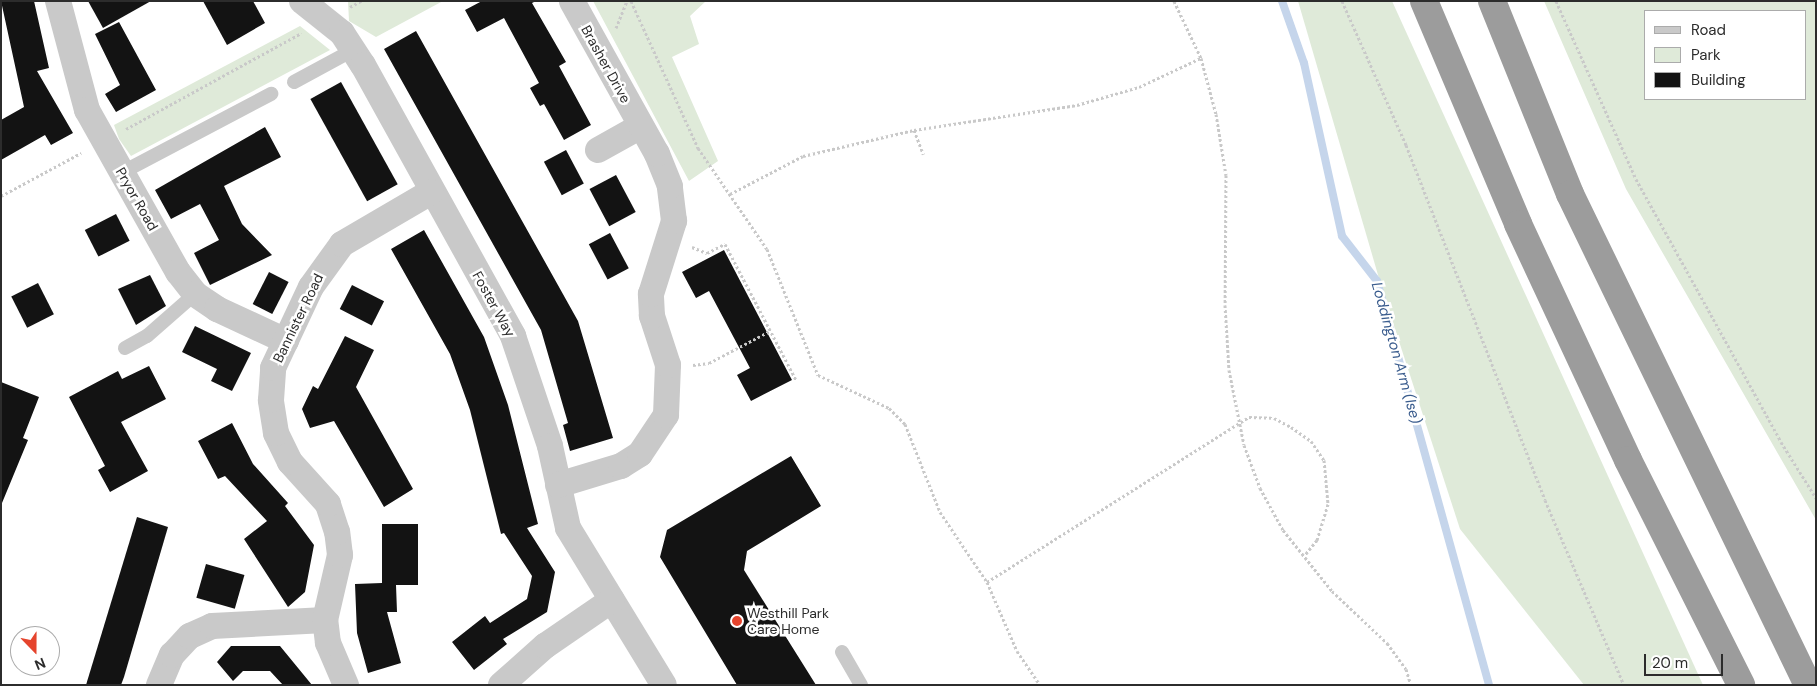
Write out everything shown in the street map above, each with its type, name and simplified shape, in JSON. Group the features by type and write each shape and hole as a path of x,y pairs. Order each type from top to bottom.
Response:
{"highway":[{"path":"1424,1 1522,233 1628,460 1741,685"},
{"path":"1492,1 1570,194 1808,685"}],"street":[{"name":"Pryor Road","path":"58,1 86,110 121,173 195,294"},
{"name":"Brasher Drive","path":"558,484 621,466 640,454 666,415 668,365 652,316 651,294 674,221 670,186 641,126 572,1"},
{"name":"Foster Way","path":"313,7 342,32 353,50 513,336 558,484 568,528 664,685"},
{"path":"598,150 641,126"},
{"name":"Bannister Road","path":"346,685 328,643 325,620 340,555 337,532 328,504 290,462 276,433 270,400 273,368 312,287 342,244 431,192"},
{"path":"195,294 286,341"},
{"path":"501,685 545,646 612,600"},
{"path":"159,685 172,655 190,636 212,626 325,620"}],"lane":[{"path":"294,82 353,50"},
{"path":"121,173 271,94"},
{"path":"125,348 147,336 195,294"},
{"path":"842,652 861,685"}],"path":[{"path":"1,196 104,141 313,7 361,1"},
{"path":"631,1 698,148 768,249 818,375 889,408 905,424 940,512 987,582 1017,651 1040,685"},
{"path":"1174,1 1200,58 1216,114 1226,175 1224,305 1229,370 1239,421 1260,488 1283,530 1332,591 1387,643 1406,669 1411,685"},
{"path":"1342,1 1406,145 1510,413 1624,685"},
{"path":"1556,1 1636,179 1781,442 1816,498"},
{"path":"730,194 803,156 914,130 1047,110 1139,88 1200,58"},
{"path":"914,130 923,154"},
{"path":"668,238 707,254 725,244 735,268 762,320 770,331 776,347 796,380"},
{"path":"708,363 770,331"},
{"path":"987,582 1239,421 1249,417 1274,418 1311,441 1324,460 1328,504 1316,540 1305,555"}],"green space":[{"path":"348,1 443,1 376,37 349,21"},
{"path":"593,1 706,1 690,16 699,44 672,57 718,161 689,181"},
{"path":"1298,1 1392,1 1703,685 1584,685 1460,529 1383,292"},
{"path":"1544,1 1816,1 1816,520 1626,189"},
{"path":"300,26 330,50 131,156 119,139 114,125"}],"building":[{"path":"1,1 34,1 49,68 37,71 73,133 51,145 45,135 1,160 1,120 24,107"},
{"path":"88,1 151,1 103,28"},
{"path":"203,1 253,1 265,23 227,45"},
{"path":"482,1 536,1 532,3 566,62 559,66 591,125 564,140 544,104 540,106 530,88 539,83 504,18 477,32 465,10"},
{"path":"119,22 156,90 116,112 105,94 120,85 95,34"},
{"path":"416,31 578,321 613,438 570,451 563,425 568,423 541,330 384,49"},
{"path":"341,82 398,184 367,201 310,99"},
{"path":"265,127 281,157 224,186 242,224 272,255 210,285 194,253 219,240 200,204 171,219 155,190"},
{"path":"566,150 584,184 562,195 544,162"},
{"path":"616,175 636,212 609,226 590,189"},
{"path":"116,214 130,241 98,257 85,230"},
{"path":"424,230 484,337 508,405 538,524 527,528 555,572 547,612 503,639 507,644 474,670 452,642 485,616 490,623 527,599 532,576 504,533 501,534 470,410 450,354 391,249"},
{"path":"610,233 629,268 608,280 589,244"},
{"path":"724,250 792,380 751,401 737,375 750,368 709,291 696,298 682,272"},
{"path":"269,272 289,282 272,314 253,304"},
{"path":"150,275 166,306 136,325 118,289"},
{"path":"38,283 54,314 27,328 11,297"},
{"path":"352,285 384,301 372,325 340,309"},
{"path":"195,326 251,353 232,391 211,381 217,369 182,352"},
{"path":"345,336 374,350 356,387 413,489 384,507 334,421 310,428 302,409 313,386 318,389"},
{"path":"149,366 166,399 121,422 148,471 110,492 98,470 105,466 69,397 118,371 122,379"},
{"path":"1,382 39,397 23,438 28,440 2,503"},
{"path":"232,423 253,464 288,503 285,506 314,545 305,592 288,607 244,539 267,521 225,476 218,479 198,441"},
{"name":"Westhill Park Care Home","path":"791,456 821,506 747,551 744,570 816,685 737,685 660,557 667,530"},
{"path":"137,517 168,527 124,677 121,685 86,685"},
{"path":"382,524 418,524 418,585 396,585 397,612 387,612 401,663 368,673 357,633 355,584 382,583"},
{"path":"206,564 244,575 235,609 196,598"},
{"path":"231,646 280,646 312,685 283,685 270,671 243,671 233,681 217,662"}],"waterway":[{"name":"Loddington Arm (Ise)","path":"1282,1 1304,63 1342,236 1377,281 1489,685"}],"place":[{"name":"Westhill Park Care Home","path":"737,621"}]}
